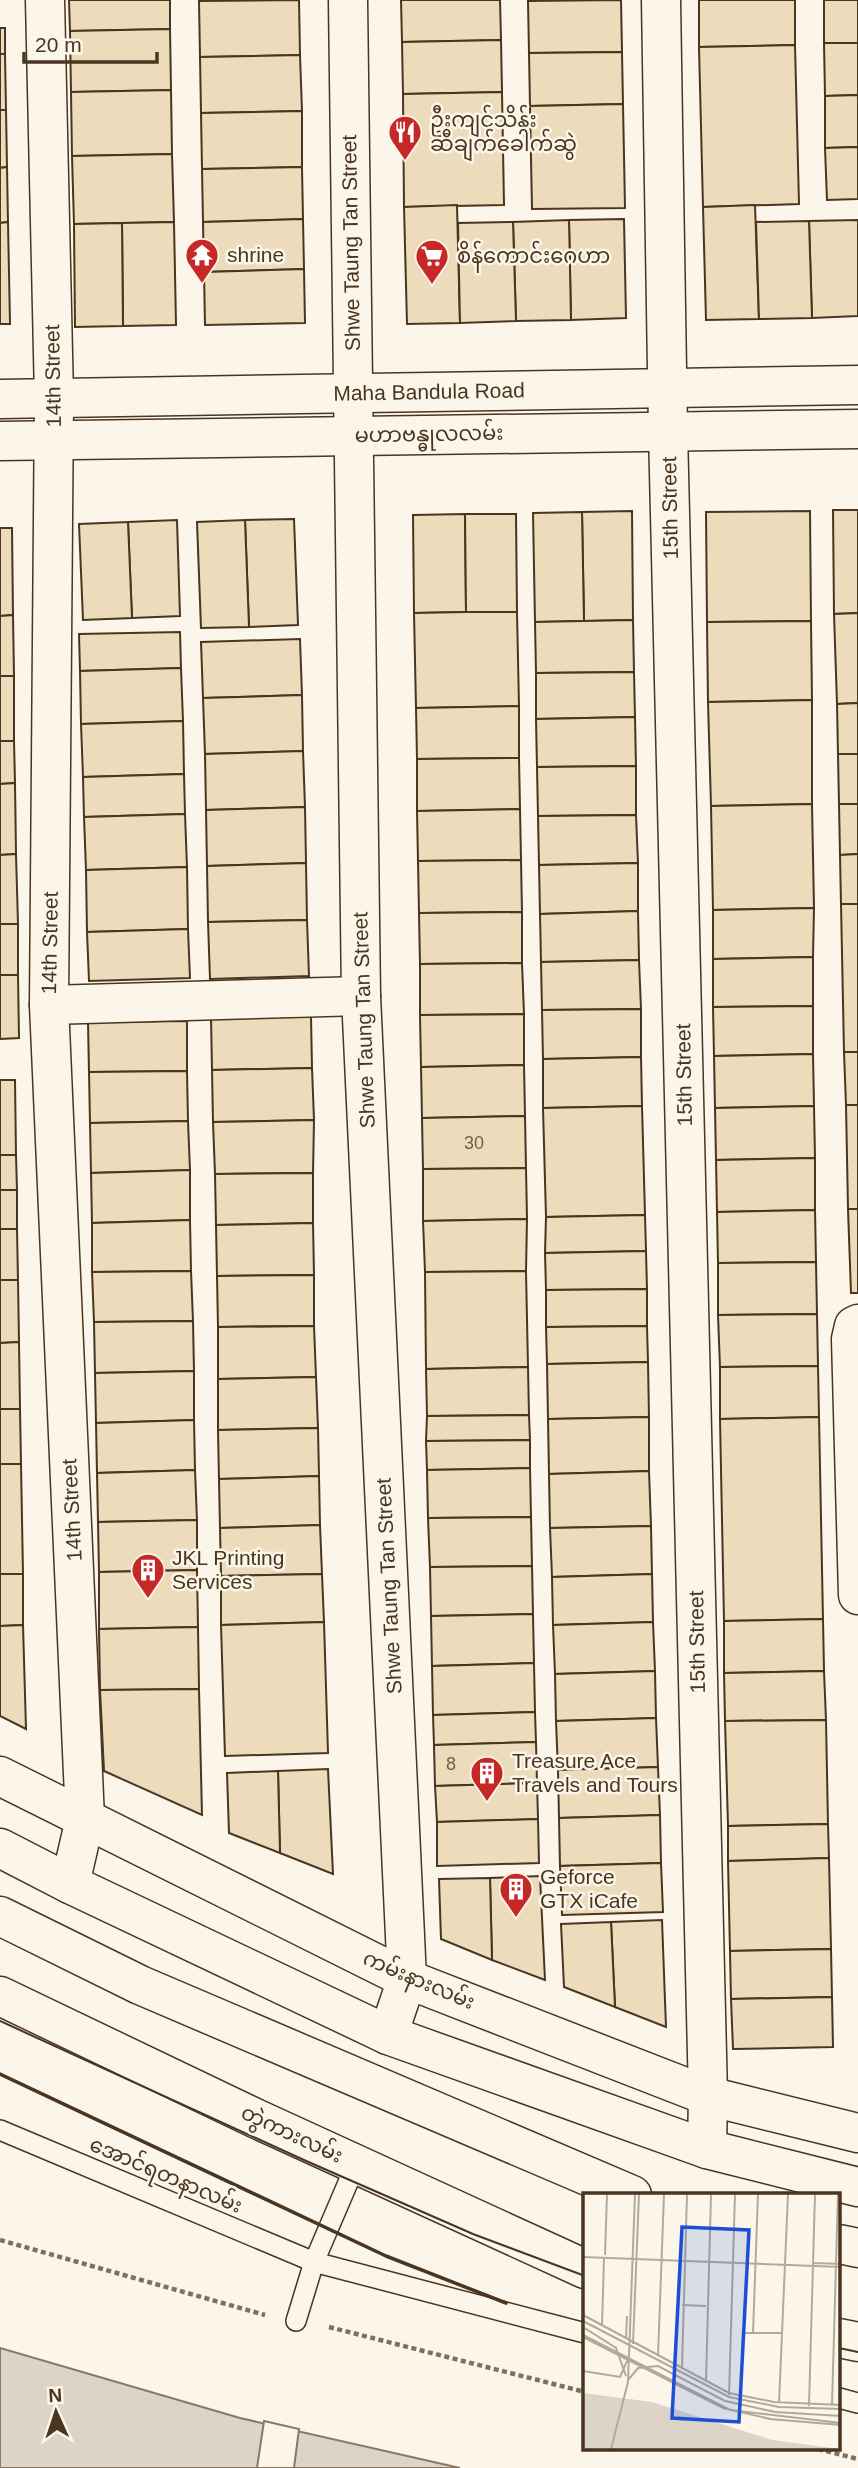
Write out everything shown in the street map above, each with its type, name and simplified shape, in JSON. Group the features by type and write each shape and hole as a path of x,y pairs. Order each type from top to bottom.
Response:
{"street":[{"name":"14th Street","path":"45,0 54,398 50,1005 85,1819 70,1884"},
{"name":"Shwe Taung Tan Street","path":"348,0 361,996 407,1979 388,2035"},
{"name":"15th Street","path":"661,0 667,388 708,2149"},
{"name":"Maha Bandula Road","path":"0,399 858,385"},
{"name":"မဟာဗန္ဓုလလမ်း","path":"0,441 858,429"},
{"path":"50,1005 361,996"},
{"path":"858,1324 851,1339 858,1595"},
{"name":"ကမ်းနားလမ်း","path":"0,1776 407,1979 708,2096 858,2133"},
{"path":"0,1848 388,2035 708,2149 858,2187"},
{"path":"0,1916 140,1985 627,2193"},
{"name":"တွဲကားလမ်း","path":"0,1996 583,2268"},
{"path":"840,2244 858,2248"},
{"path":"840,2338 858,2342"}],"lane":[{"name":"အောင်ရတနာလမ်း","path":"0,2130 314,2262 583,2332"},
{"path":"296,2321 314,2262 356,2164"},
{"path":"840,2399 858,2403"}],"path":[{"path":"822,2450 858,2459"}],"shaded area":[{"path":"0,2348 240,2418 460,2468 0,2468"}],"pier":[{"path":"264,2421 299,2429 294,2468 257,2468"}],"building":[{"path":"69,0 170,0 170,29 70,31"},
{"path":"299,0 300,55 200,57 199,1"},
{"path":"401,0 500,0 501,40 402,42"},
{"path":"621,0 622,52 529,53 528,1"},
{"path":"699,0 795,0 795,45 699,47"},
{"path":"824,0 858,0 858,43 824,43"},
{"path":"0,28 5,28 5,54 0,54"},
{"path":"170,29 171,90 71,92 70,31"},
{"path":"501,40 502,92 403,94 402,42"},
{"path":"824,43 858,43 858,95 825,96"},
{"path":"795,45 799,204 703,207 699,47"},
{"path":"622,52 623,104 530,106 529,53"},
{"path":"0,54 5,54 6,110 0,110"},
{"path":"300,55 302,111 201,113 200,57"},
{"path":"171,90 172,154 72,156 71,92"},
{"path":"502,92 504,205 404,207 403,94"},
{"path":"858,95 858,147 825,148 825,96"},
{"path":"623,104 625,208 532,209 530,106"},
{"path":"0,110 6,110 7,167 0,168"},
{"path":"302,111 302,167 202,169 201,113"},
{"path":"858,147 858,199 827,200 825,148"},
{"path":"172,154 174,222 74,224 72,156"},
{"path":"7,167 8,222 0,223 0,168"},
{"path":"302,167 303,219 203,222 202,169"},
{"path":"457,205 460,323 407,324 404,207"},
{"path":"755,205 759,319 706,320 703,207"},
{"path":"303,219 304,269 204,272 203,222"},
{"path":"624,219 626,318 571,320 569,220"},
{"path":"569,220 571,320 516,321 513,222"},
{"path":"858,220 858,316 812,318 809,221"},
{"path":"809,221 812,318 759,319 756,222"},
{"path":"8,222 10,324 0,324 0,223"},
{"path":"174,222 176,325 123,326 122,223"},
{"path":"513,222 516,321 460,323 458,223"},
{"path":"122,223 123,326 75,327 74,224"},
{"path":"304,269 305,323 205,325 204,272"},
{"path":"833,510 858,510 858,613 834,614"},
{"path":"632,511 633,620 584,621 582,512"},
{"path":"810,511 811,621 707,622 706,512"},
{"path":"582,512 584,621 535,622 533,513"},
{"path":"465,514 466,612 414,613 413,515"},
{"path":"465,514 516,514 517,612 466,612"},
{"path":"294,519 298,625 249,627 245,520"},
{"path":"177,520 180,616 132,618 128,522"},
{"path":"245,520 249,627 201,628 197,522"},
{"path":"128,522 132,618 83,620 79,524"},
{"path":"0,528 12,528 13,615 0,616"},
{"path":"517,612 519,706 416,708 414,613"},
{"path":"858,613 858,703 837,704 834,614"},
{"path":"13,615 14,676 0,676 0,616"},
{"path":"633,620 634,672 536,673 535,622"},
{"path":"811,621 812,700 708,702 707,622"},
{"path":"180,632 181,668 80,671 79,634"},
{"path":"300,639 302,695 203,698 201,642"},
{"path":"181,668 183,721 81,724 80,671"},
{"path":"634,672 635,717 536,719 536,673"},
{"path":"0,676 14,676 14,741 0,741"},
{"path":"302,695 303,751 205,754 203,698"},
{"path":"812,700 812,804 711,806 708,702"},
{"path":"858,703 858,754 838,754 837,704"},
{"path":"519,706 519,758 417,759 416,708"},
{"path":"635,717 636,766 537,767 536,719"},
{"path":"183,721 184,774 83,777 81,724"},
{"path":"0,741 14,741 15,783 0,784"},
{"path":"303,751 305,807 206,810 205,754"},
{"path":"838,754 858,754 858,804 839,804"},
{"path":"519,758 520,809 417,811 417,759"},
{"path":"636,766 636,815 538,816 537,767"},
{"path":"184,774 185,814 84,817 83,777"},
{"path":"15,783 16,854 0,855 0,784"},
{"path":"812,804 814,908 713,910 711,806"},
{"path":"839,804 858,804 858,854 840,855"},
{"path":"305,807 306,863 207,866 206,810"},
{"path":"520,809 521,860 418,861 417,811"},
{"path":"185,814 187,867 86,870 84,817"},
{"path":"636,815 638,863 539,865 538,816"},
{"path":"16,854 18,924 0,924 0,855"},
{"path":"858,854 858,904 841,904 840,855"},
{"path":"521,860 522,912 419,913 418,861"},
{"path":"306,863 307,920 208,922 207,866"},
{"path":"638,863 638,911 540,914 539,865"},
{"path":"187,867 188,929 87,932 86,870"},
{"path":"841,904 858,904 858,1052 844,1052"},
{"path":"814,908 813,957 713,959 713,910"},
{"path":"638,911 639,960 541,962 540,914"},
{"path":"522,912 522,963 420,964 419,913"},
{"path":"307,920 309,976 210,979 208,922"},
{"path":"0,924 18,924 18,975 0,975"},
{"path":"188,929 190,978 89,981 87,932"},
{"path":"813,957 813,1006 713,1007 713,959"},
{"path":"639,960 641,1009 542,1010 541,962"},
{"path":"522,963 524,1014 420,1015 420,964"},
{"path":"0,975 18,975 19,1038 0,1039"},
{"path":"813,1006 813,1054 714,1056 713,1007"},
{"path":"641,1009 641,1057 543,1059 542,1010"},
{"path":"524,1014 524,1065 421,1067 420,1015"},
{"path":"311,1016 312,1068 212,1070 211,1018"},
{"path":"187,1021 187,1071 89,1072 88,1022"},
{"path":"844,1052 858,1052 858,1105 846,1105"},
{"path":"813,1054 814,1106 715,1108 714,1056"},
{"path":"641,1057 642,1106 543,1108 543,1059"},
{"path":"524,1065 525,1116 422,1118 421,1067"},
{"path":"312,1068 314,1120 213,1122 212,1070"},
{"path":"187,1071 188,1121 90,1123 89,1072"},
{"path":"0,1080 15,1080 16,1155 0,1155"},
{"path":"846,1105 858,1105 858,1209 848,1209"},
{"path":"642,1106 645,1215 546,1217 543,1108"},
{"path":"814,1106 815,1158 716,1160 715,1108"},
{"path":"525,1116 526,1168 423,1169 422,1118"},
{"path":"314,1120 313,1173 215,1174 213,1122"},
{"path":"188,1121 190,1170 91,1173 90,1123"},
{"path":"0,1155 16,1155 17,1190 0,1190"},
{"path":"815,1158 815,1210 717,1212 716,1160"},
{"path":"526,1168 527,1219 423,1221 423,1169"},
{"path":"190,1170 190,1220 92,1223 91,1173"},
{"path":"313,1173 313,1223 216,1225 215,1174"},
{"path":"0,1190 17,1190 17,1229 0,1229"},
{"path":"848,1209 858,1209 858,1293 851,1293"},
{"path":"815,1210 816,1262 718,1263 717,1212"},
{"path":"645,1215 646,1251 545,1253 546,1217"},
{"path":"527,1219 526,1271 425,1272 423,1221"},
{"path":"190,1220 191,1271 92,1272 92,1223"},
{"path":"313,1223 314,1275 217,1276 216,1225"},
{"path":"0,1229 17,1229 18,1280 0,1280"},
{"path":"646,1251 647,1289 546,1290 545,1253"},
{"path":"816,1262 817,1314 718,1315 718,1263"},
{"path":"191,1271 193,1321 94,1322 92,1272"},
{"path":"526,1271 528,1367 426,1369 425,1272"},
{"path":"314,1275 314,1326 218,1327 217,1276"},
{"path":"0,1280 18,1280 19,1342 0,1343"},
{"path":"647,1289 647,1326 546,1327 546,1290"},
{"path":"817,1314 818,1366 720,1367 718,1315"},
{"path":"193,1321 194,1371 95,1373 94,1322"},
{"path":"314,1326 316,1377 218,1379 218,1327"},
{"path":"647,1326 648,1362 547,1364 546,1327"},
{"path":"19,1342 20,1409 0,1409 0,1343"},
{"path":"648,1362 649,1417 548,1419 547,1364"},
{"path":"818,1366 819,1417 720,1419 720,1367"},
{"path":"528,1367 529,1415 427,1416 426,1369"},
{"path":"194,1371 194,1420 96,1423 95,1373"},
{"path":"316,1377 318,1428 218,1430 218,1379"},
{"path":"0,1409 20,1409 21,1464 0,1464"},
{"path":"529,1415 530,1440 426,1441 427,1416"},
{"path":"649,1417 649,1471 549,1474 548,1419"},
{"path":"819,1417 823,1619 724,1621 720,1419"},
{"path":"194,1420 195,1470 97,1473 96,1423"},
{"path":"318,1428 319,1476 219,1479 218,1430"},
{"path":"530,1440 530,1468 427,1470 426,1441"},
{"path":"0,1464 21,1464 23,1574 0,1574"},
{"path":"530,1468 531,1517 428,1518 427,1470"},
{"path":"195,1470 197,1520 98,1522 97,1473"},
{"path":"649,1471 651,1526 550,1528 549,1474"},
{"path":"319,1476 320,1525 220,1528 219,1479"},
{"path":"531,1517 532,1566 430,1567 428,1518"},
{"path":"197,1520 197,1570 99,1572 98,1522"},
{"path":"320,1525 322,1574 221,1576 220,1528"},
{"path":"651,1526 652,1574 552,1577 550,1528"},
{"path":"532,1566 533,1614 431,1616 430,1567"},
{"name":"JKL Printing Services","path":"197,1570 198,1627 99,1629 99,1572"},
{"path":"0,1574 23,1574 23,1625 0,1626"},
{"path":"322,1574 324,1622 221,1625 221,1576"},
{"path":"652,1574 653,1622 553,1625 552,1577"},
{"path":"533,1614 534,1663 432,1666 431,1616"},
{"path":"823,1619 824,1671 724,1673 724,1621"},
{"path":"324,1622 328,1753 225,1756 221,1625"},
{"path":"653,1622 655,1671 555,1674 553,1625"},
{"path":"23,1625 26,1729 0,1716 0,1626"},
{"path":"198,1627 199,1689 100,1690 99,1629"},
{"path":"534,1663 535,1712 433,1715 432,1666"},
{"path":"655,1671 656,1718 556,1721 555,1674"},
{"path":"824,1671 826,1720 725,1721 724,1673"},
{"path":"199,1689 202,1815 104,1771 100,1690"},
{"path":"535,1712 536,1742 434,1745 433,1715"},
{"path":"656,1718 658,1767 558,1770 556,1721"},
{"path":"826,1720 828,1824 728,1826 725,1721"},
{"path":"536,1742 537,1783 435,1786 434,1745"},
{"path":"658,1767 660,1815 559,1818 558,1770"},
{"path":"328,1769 333,1874 280,1853 278,1771"},
{"path":"278,1771 280,1853 229,1833 227,1773"},
{"name":"Treasure Ace Travels and Tours","path":"537,1783 538,1819 437,1822 435,1786"},
{"path":"660,1815 661,1863 560,1866 559,1818"},
{"path":"538,1819 539,1863 437,1866 437,1822"},
{"path":"828,1824 829,1858 728,1861 728,1826"},
{"path":"829,1858 831,1949 730,1951 728,1861"},
{"path":"661,1863 663,1912 562,1915 560,1866"},
{"name":"Geforce GTX iCafe","path":"540,1876 545,1980 492,1960 490,1878"},
{"path":"490,1878 492,1960 441,1939 439,1879"},
{"path":"662,1920 666,2027 615,2007 611,1922"},
{"path":"611,1922 615,2007 564,1987 561,1924"},
{"path":"831,1949 832,1997 731,1999 730,1951"},
{"path":"832,1997 833,2047 733,2049 731,1999"}],"tram line":[{"path":"0,2021 473,2234 583,2275"},
{"path":"840,2348 858,2352"}],"wall":[{"path":"0,2074 386,2256 506,2303"}],"place":[{"name":"ဦးကျင်သိန်း ဆီချက်ခေါက်ဆွဲ","path":"405,162"},
{"name":"shrine","path":"202,285"},
{"name":"စိန်ကောင်းဂေဟာ","path":"432,286"},
{"name":"JKL Printing Services","path":"148,1600"},
{"name":"Treasure Ace Travels and Tours","path":"487,1803"},
{"name":"Geforce GTX iCafe","path":"516,1919"}]}
